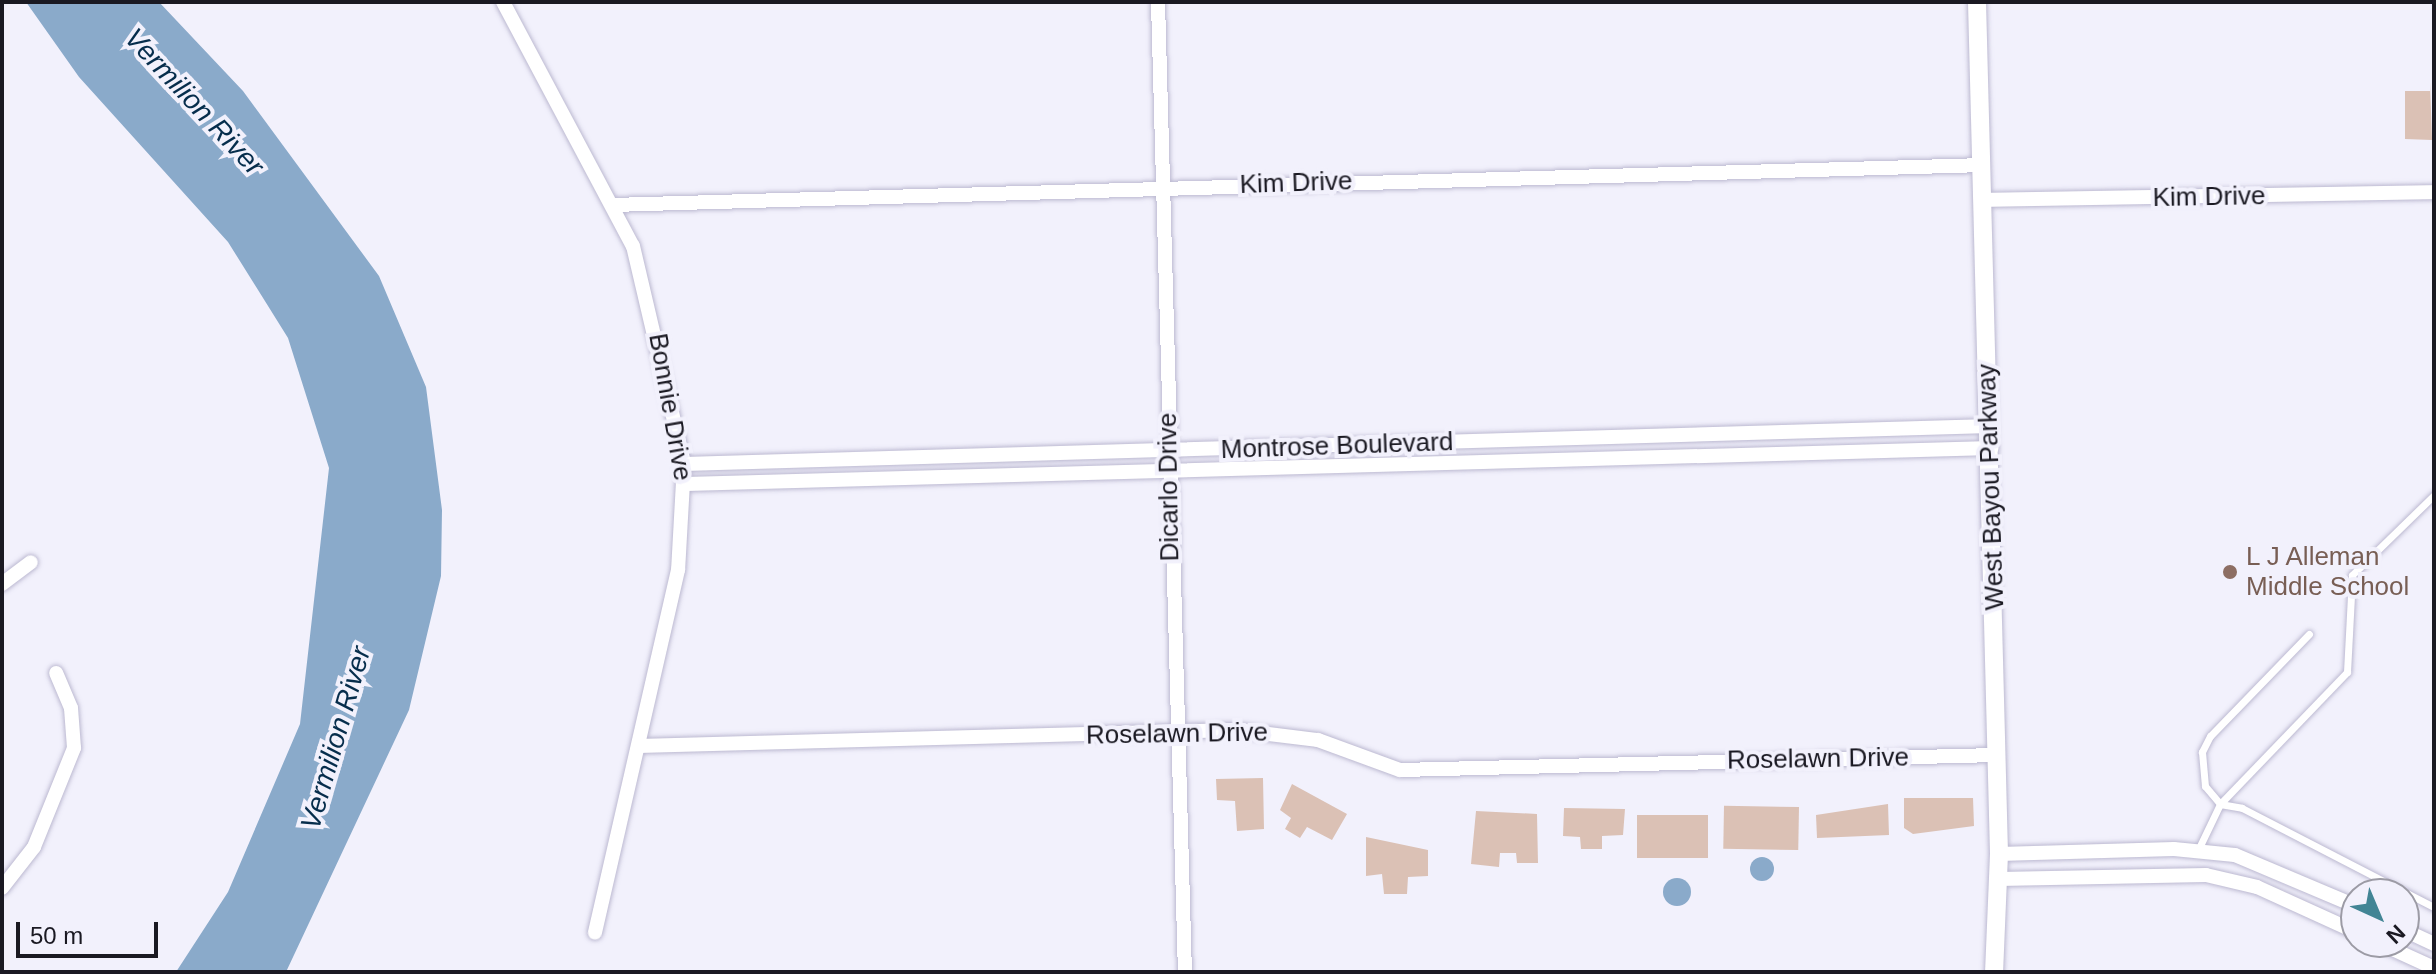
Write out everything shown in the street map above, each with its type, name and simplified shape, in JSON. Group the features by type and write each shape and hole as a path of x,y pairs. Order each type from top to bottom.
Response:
{"street":[{"name":"Bonnie Drive","path":"503,2 612,205 642,276 686,484 678,570 595,933"},
{"name":"Dicarlo Drive","path":"1158,2 1185,972"},
{"name":"West Bayou Parkway","path":"1977,2 1992,448 1999,854 1994,972"},
{"name":"Kim Drive","path":"612,205 1982,165"},
{"name":"Kim Drive","path":"1984,200 2434,192"},
{"name":"Montrose Boulevard","path":"684,464 1990,426"},
{"name":"Montrose Boulevard","path":"686,484 1992,448"},
{"path":"2,584 31,562"},
{"path":"2,888 34,847 74,748 71,708 56,673"},
{"name":"Roselawn Drive","path":"638,746 1177,732 1292,734 1400,770 1997,755"},
{"path":"2203,851 2206,875"},
{"path":"1999,854 2203,851 2264,863 2340,899"},
{"path":"1999,879 2206,875 2257,887 2340,923"},
{"path":"2412,958 2434,968"}],"lane":[{"path":"2203,851 2220,804 2347,672 2352,575 2434,495"},
{"path":"2309,634 2202,752 2205,786 2220,804 2242,808 2434,907"}],"water":[{"name":"Vermilion River","path":"26,2 159,2 243,91 379,276 426,387 442,510 441,576 409,710 286,972 176,972 228,892 300,724 329,468 288,338 228,242 79,77"},
{"path":"1762,857 1773,864 1774,869 1767,880 1762,881 1751,874 1750,869 1757,858"},
{"path":"1677,878 1687,882 1691,892 1687,902 1677,906 1667,902 1663,892 1667,882"}],"building":[{"path":"2430,82 2432,140 2405,139 2405,91 2430,91"},
{"path":"1263,778 1264,829 1237,831 1235,801 1217,800 1216,779"},
{"path":"1292,784 1347,814 1332,840 1307,827 1300,838 1285,829 1291,818 1280,810"},
{"path":"1904,798 1973,798 1974,826 1913,834 1904,828"},
{"path":"1888,804 1889,835 1817,838 1816,815"},
{"path":"1724,806 1799,807 1798,850 1723,849"},
{"path":"1564,808 1625,809 1623,835 1602,836 1602,849 1581,849 1580,837 1563,836"},
{"path":"1476,811 1537,814 1538,863 1517,863 1516,853 1500,853 1499,867 1471,864"},
{"path":"1637,815 1708,815 1708,858 1637,858"},
{"path":"1366,837 1428,850 1428,876 1408,877 1407,894 1384,894 1382,874 1366,876"}],"place":[{"name":"L J Alleman Middle School","path":"2230,572"}]}
